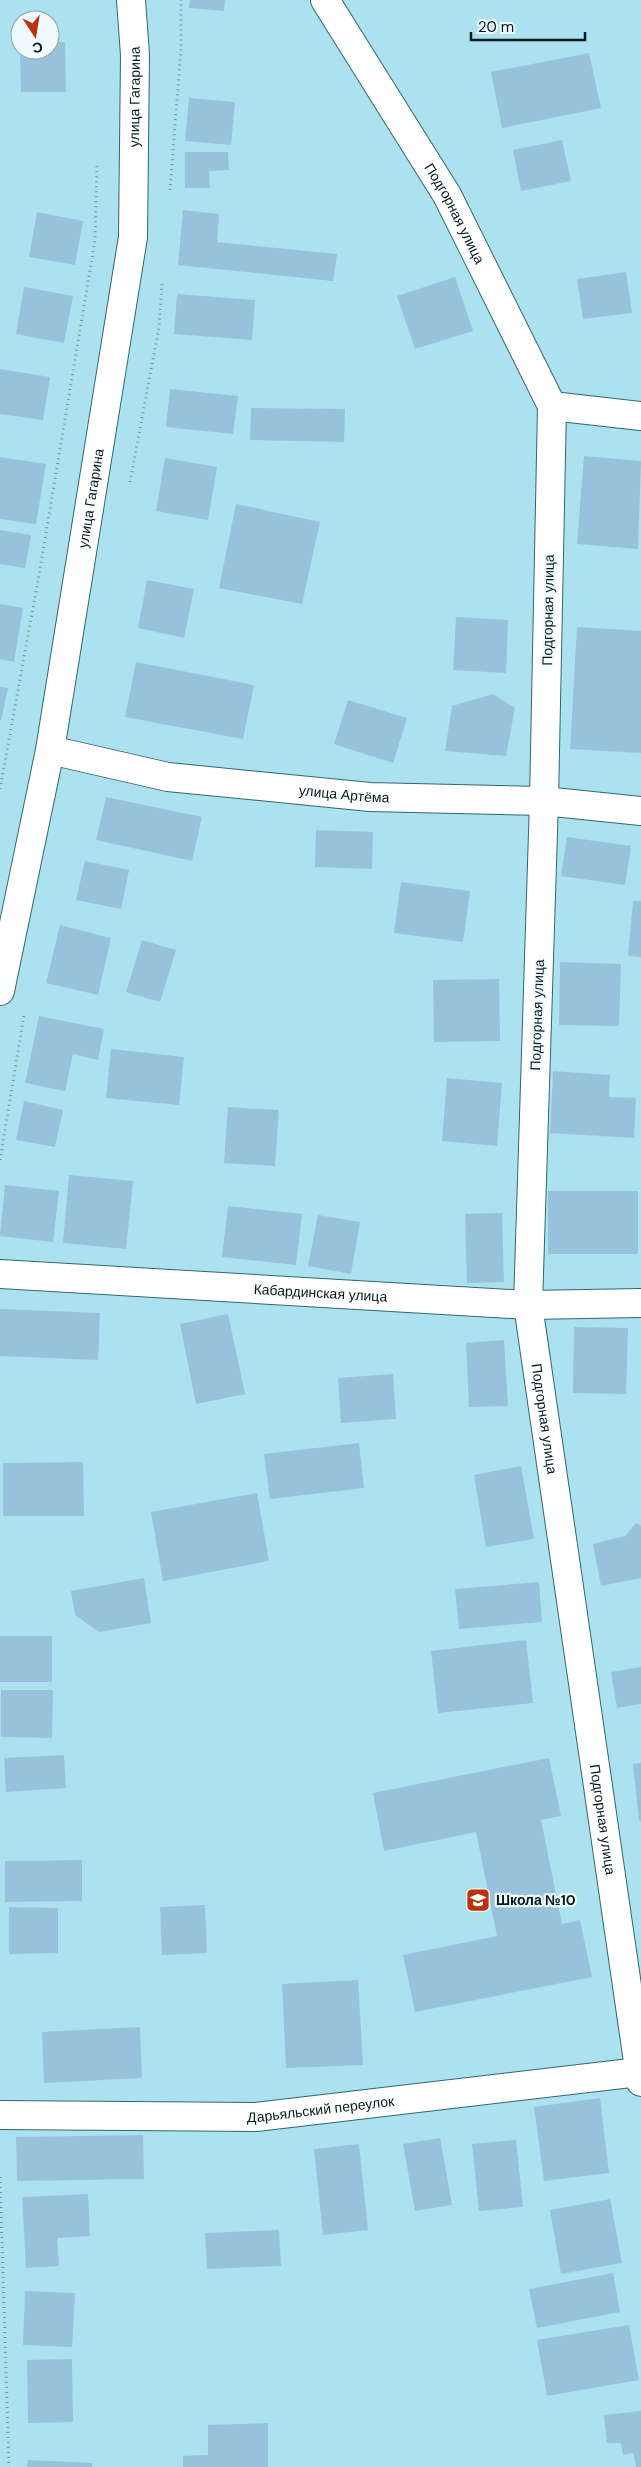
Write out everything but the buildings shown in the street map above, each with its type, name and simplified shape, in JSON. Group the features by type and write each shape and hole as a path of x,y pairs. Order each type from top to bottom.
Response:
{"street":[{"name":"улица Гагарина","path":"0,991 50,750 133,237 135,54 131,0"},
{"name":"Подгорная улица","path":"324,0 447,195 552,406 544,801 528,1305 640,2077"},
{"path":"552,406 641,416"},
{"name":"улица Артёма","path":"50,750 168,777 370,797 544,801 641,811"},
{"name":"Кабардинская улица","path":"0,1274 528,1305 641,1303"},
{"name":"Дарьяльский переулок","path":"0,2115 256,2117 640,2077"}],"path":[{"path":"0,789 39,575 95,240 98,162"},
{"path":"0,2177 9,2467"}],"place":[{"name":"Школа №10","path":"478,1900"}]}
